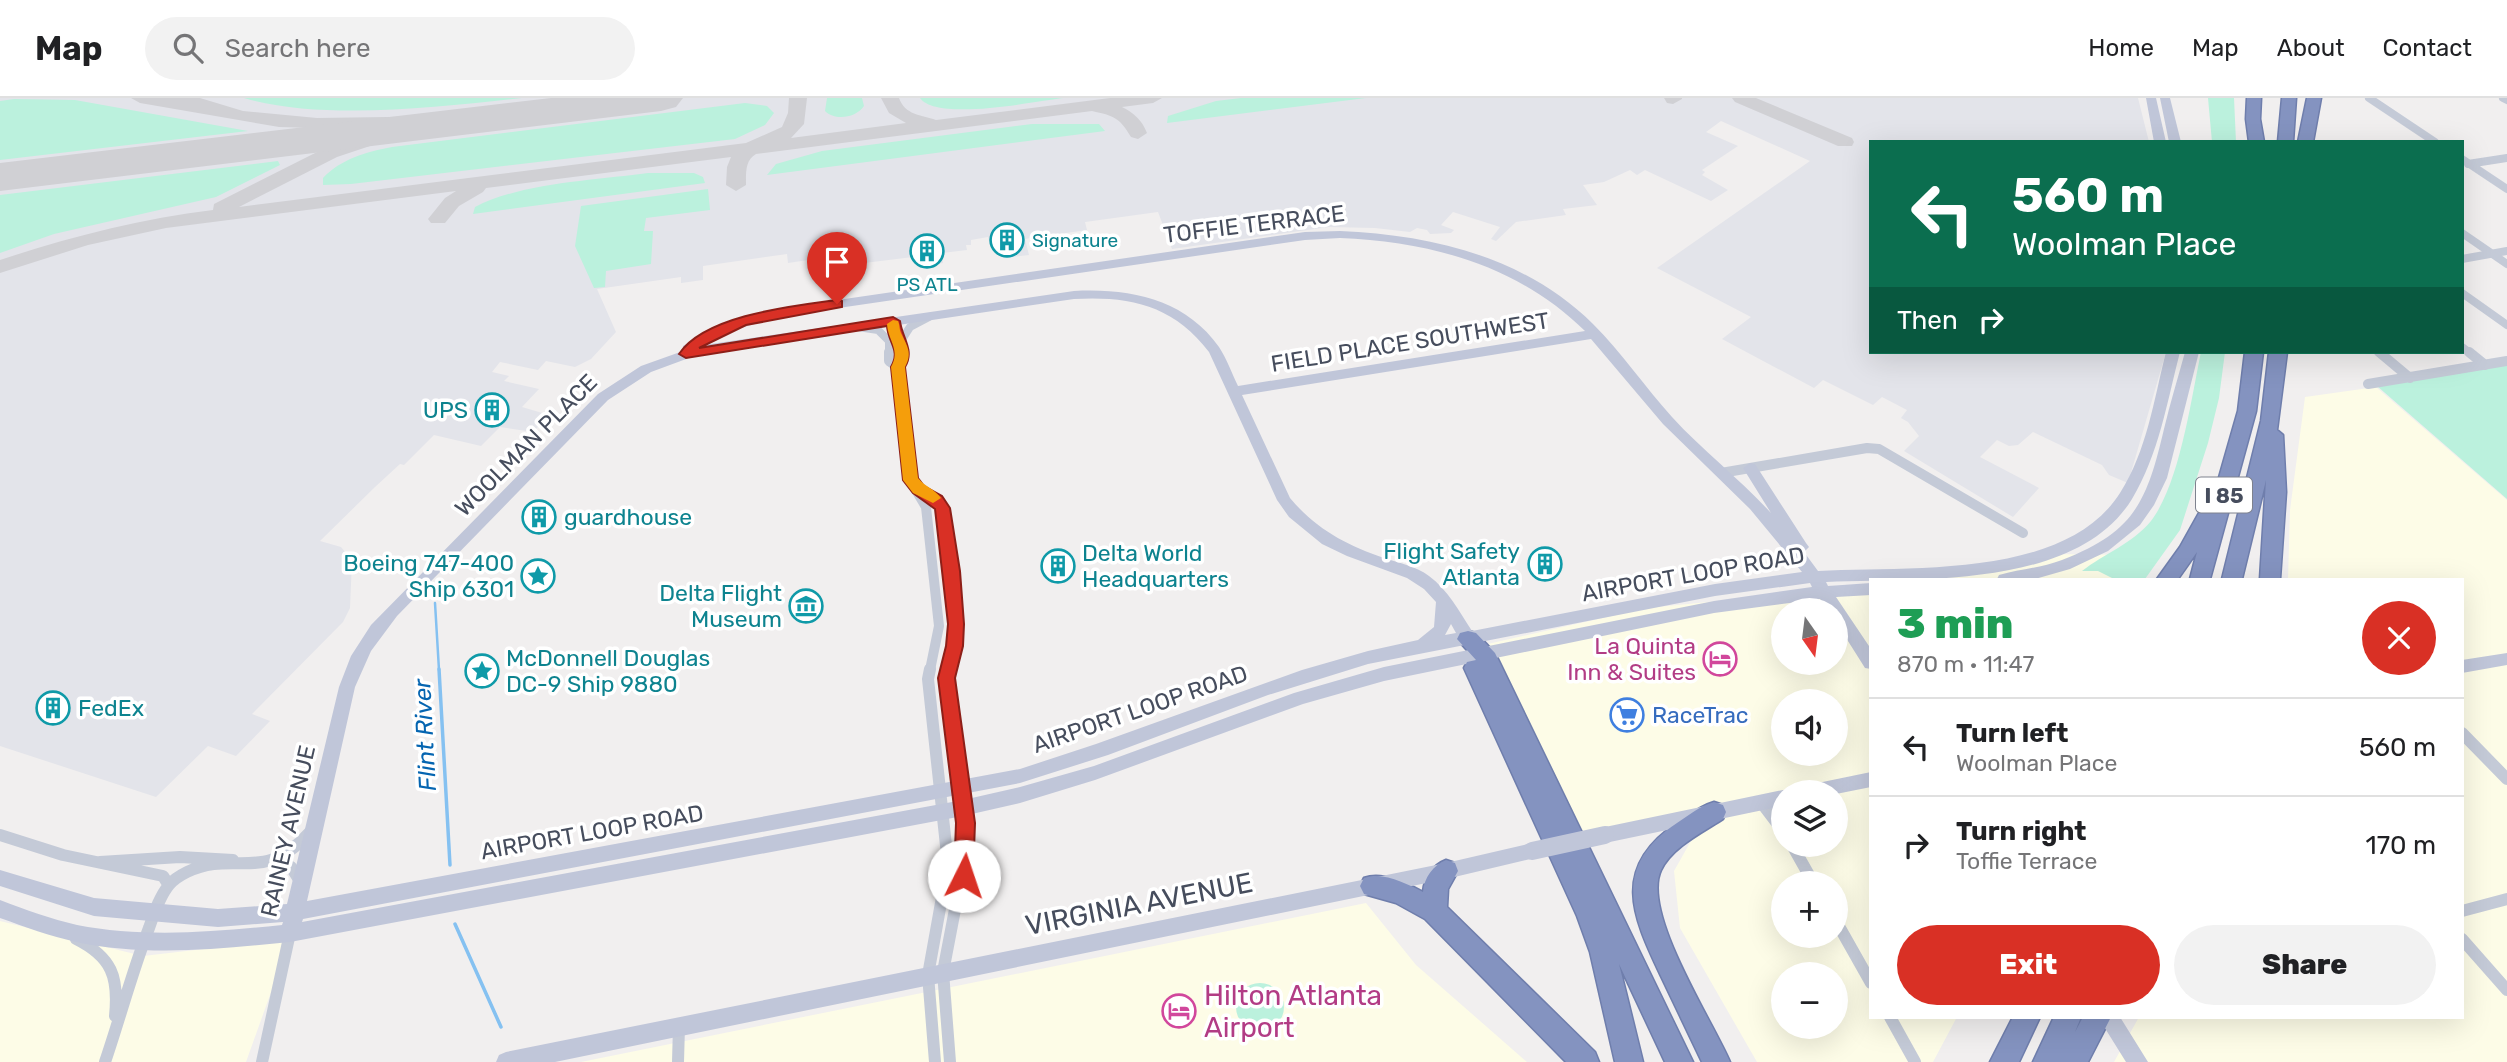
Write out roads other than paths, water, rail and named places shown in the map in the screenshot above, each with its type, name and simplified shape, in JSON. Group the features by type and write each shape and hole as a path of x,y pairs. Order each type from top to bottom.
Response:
{"highway":[{"path":"2254,98 2253,119 2258,140"},
{"path":"2259,140 2267,98"},
{"path":"2285,140 2289,98"},
{"path":"2305,140 2314,98"},
{"name":"I 85","path":"2200,578 2248,411 2254,354"},
{"name":"I 85","path":"2232,578 2270,421 2278,354"},
{"path":"2167,578 2205,522 2217,494 2234,424 2248,411"},
{"path":"2270,421 2276,467 2270,578"},
{"path":"1474,650 1604,952 1629,1062"},
{"path":"1474,650 1679,1062"},
{"path":"1714,812 1666,844 1647,869 1643,889 1645,910 1653,932 1716,1062"},
{"path":"1434,912 1436,886 1446,871"},
{"path":"1373,886 1401,893 1434,912 1585,1062"},
{"path":"2004,1062 2026,1019"},
{"path":"2047,1062 2067,1019"},
{"path":"2073,1062 2097,1019"}],"main road":[{"path":"2151,98 2160,140"},
{"path":"2165,98 2175,140"},
{"name":"TOFFIE TERRACE","path":"686,354 691,346 720,330 776,313 1326,234 1402,238 1469,255 1502,268 1544,292 1590,330 1661,414 1755,505 1814,577 1869,660"},
{"name":"WOOLMAN PLACE","path":"384,620 603,397 646,369 686,354 855,327 894,335 932,316 1090,293 1145,300 1177,312 1200,330 1216,351 1230,388 1284,500 1297,518 1332,544 1407,571 1421,579 1443,600"},
{"name":"FIELD PLACE SOUTHWEST","path":"1230,388 1590,330"},
{"name":"AIRPORT LOOP ROAD","path":"0,909 51,927 145,941 230,940 290,933 943,812 1033,792 1098,772 1338,686 1718,591 1814,577 2005,564 2064,548 2091,533 2113,516 2129,496 2139,475 2171,354"},
{"path":"2010,578 2045,572 2079,560 2108,544 2131,526 2147,504 2158,481 2191,354"},
{"path":"1750,468 1802,546 1798,556"},
{"name":"AIRPORT LOOP ROAD","path":"0,878 94,907 153,914 218,918 296,912 960,789 1075,760 1308,675 1354,661 1419,647 1474,650 1714,607 1824,592 1869,589"},
{"path":"1419,647 1440,634 1444,623 1443,600"},
{"path":"1443,600 1474,650"},
{"name":"RAINEY AVENUE","path":"290,933 350,677 364,648 384,620"},
{"path":"2464,667 2507,659"},
{"path":"1848,784 1869,779"},
{"name":"VIRGINIA AVENUE","path":"506,1062 1446,871 1771,800"},
{"path":"2109,1019 2133,1054"}],"street":[{"path":"2369,98 2432,140"},
{"path":"2464,163 2507,158"},
{"path":"2464,163 2507,189"},
{"path":"2464,234 2507,264"},
{"path":"2464,259 2507,251"},
{"path":"2464,294 2507,325"},
{"path":"932,316 894,335 889,361 898,367 910,480 926,507 938,614 937,646 928,679 948,864 936,974 935,1062"},
{"path":"2464,349 2485,365"},
{"path":"2381,354 2410,378"},
{"path":"2368,384 2507,360"},
{"path":"1721,473 1862,449 1879,449 2023,533"},
{"path":"918,490 936,500 942,508 952,571 956,624 946,678 966,852 964,876 936,974 950,1062"},
{"path":"2464,735 2507,779"},
{"path":"1762,802 1771,814"},
{"path":"105,1062 153,914 169,884 194,868 276,862 295,850 315,825"},
{"path":"0,835 63,855 163,876 169,884"},
{"path":"100,862 180,857 276,862 292,867 298,873 301,887"},
{"path":"2464,910 2507,899"},
{"name":"AIRPORT LOOP ROAD","path":"51,927 91,946 111,966 118,995 113,1040"},
{"name":"RAINEY AVENUE","path":"262,1062 290,933"},
{"path":"2464,941 2507,990"},
{"path":"1848,943 1869,980"},
{"path":"1891,1019 1915,1062"},
{"path":"677,1062 679,1026"}],"waterway":[{"name":"Flint River","path":"435,603 439,670"},
{"name":"Flint River","path":"439,669 450,865"},
{"name":"Flint River","path":"455,924 501,1027"}],"place":[{"name":"Signature","path":"1007,240"},
{"name":"PS ATL","path":"927,251"},
{"name":"UPS","path":"492,410"},
{"name":"guardhouse","path":"539,517"},
{"name":"Flight Safety Atlanta","path":"1545,564"},
{"name":"Delta World Headquarters","path":"1058,566"},
{"name":"Boeing 747-400 Ship 6301","path":"538,576"},
{"name":"Delta Flight Museum","path":"806,606"},
{"name":"La Quinta Inn & Suites","path":"1720,659"},
{"name":"McDonnell Douglas DC-9 Ship 9880","path":"482,671"},
{"name":"FedEx","path":"53,708"},
{"name":"RaceTrac","path":"1627,715"},
{"name":"Hilton Atlanta Airport","path":"1179,1011"}]}
